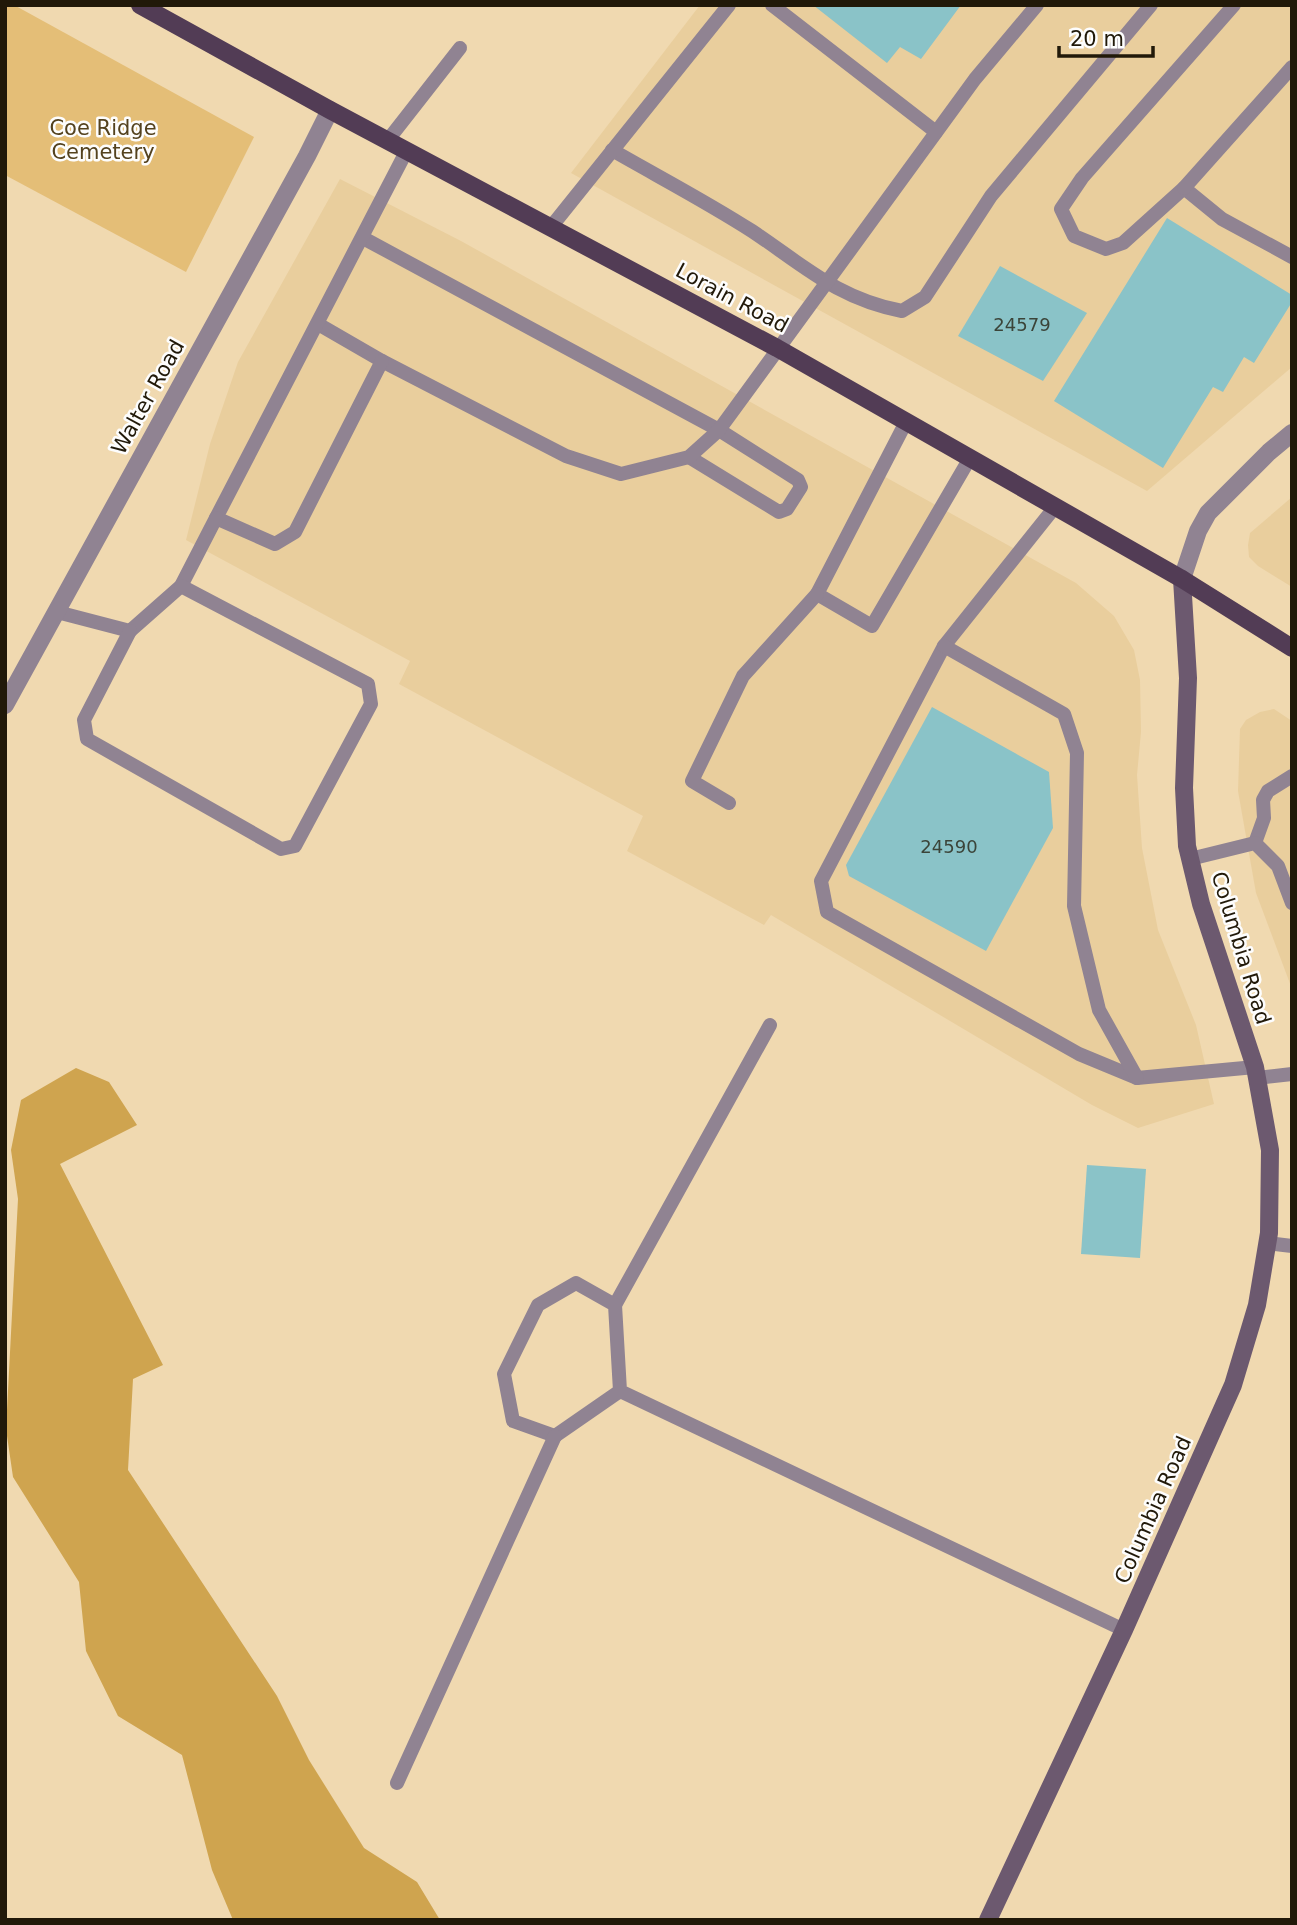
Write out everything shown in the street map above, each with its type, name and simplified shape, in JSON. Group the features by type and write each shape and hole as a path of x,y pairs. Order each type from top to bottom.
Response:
{"main road":[{"name":"Lorain Road","path":"140,5 330,110 778,348 1182,579 1292,648"},
{"name":"Columbia Road","path":"988,1920 1124,1630 1233,1385 1257,1305 1267,1243 1270,1150 1256,1073 1200,904 1190,859 1184,788 1188,678 1182,579"}],"street":[{"name":"Walter Road","path":"5,705 330,110"},
{"name":"Columbia Road","path":"1182,579 1198,531 1208,513 1292,433"}],"lane":[{"path":"551,227 729,5"},
{"path":"772,5 936,132"},
{"path":"318,324 383,362 566,456 621,474 689,457 719,430 975,79 1037,5"},
{"path":"612,150 751,231 825,283 873,306 902,311 925,297 991,197 1151,5"},
{"path":"1234,5 1082,178 1061,209 1074,236 1106,249 1123,243 1184,188 1292,67"},
{"path":"388,140 460,47"},
{"path":"181,586 368,684 371,704 295,846 281,849 88,739 84,720 130,631 181,586 407,150"},
{"path":"1184,188 1222,219 1292,257"},
{"path":"363,238 719,430 799,480 801,487 787,509 779,512 689,457"},
{"path":"216,518 275,544 295,532 383,362"},
{"path":"729,803 692,781 743,676 817,594 906,422"},
{"path":"817,594 872,626 970,458"},
{"path":"1055,507 944,646 821,881 827,912 1079,1055 1137,1077 1292,1074"},
{"path":"57,612 130,631"},
{"path":"944,646 1064,714 1077,753 1074,906 1099,1010 1137,1077"},
{"path":"1255,843 1264,818 1263,800 1268,791 1292,776"},
{"path":"1190,859 1255,843"},
{"path":"1255,843 1278,866 1292,904"},
{"path":"620,1391 615,1305 770,1025"},
{"path":"1267,1243 1292,1246"},
{"path":"555,1436 513,1422 504,1374 538,1305 576,1283 615,1305"},
{"path":"620,1391 1124,1630"},
{"path":"397,1783 555,1436 620,1391"}],"shaded area":[{"path":"700,5 1292,5 1292,367 1147,491 571,173"},
{"path":"340,179 461,241 1076,583 1114,616 1134,650 1140,680 1141,732 1137,775 1142,848 1158,930 1196,1025 1214,1104 1138,1128 1092,1105 771,915 764,925 627,851 643,816 399,684 410,661 186,540 210,444 238,362"},
{"path":"1292,497 1292,587 1258,566 1249,557 1248,545 1250,533"},
{"path":"1274,709 1292,721 1292,989 1256,893 1238,791 1240,729 1246,720 1260,712"},
{"path":"76,1068 109,1082 137,1125 60,1164 163,1365 133,1379 128,1470 277,1696 309,1760 364,1848 417,1882 440,1920 233,1920 212,1870 182,1755 118,1716 86,1651 79,1582 13,1477 6,1429 18,1199 11,1150 21,1100"}],"green space":[{"name":"Coe Ridge Cemetery","path":"5,5 14,5 254,137 186,272 5,175"}],"building":[{"path":"813,5 961,5 921,59 900,47 887,63"},
{"path":"1167,218 1292,295 1292,302 1254,363 1244,357 1223,392 1213,387 1163,468 1054,401"},
{"path":"1000,266 1087,313 1043,381 958,336"},
{"path":"932,707 1049,772 1053,828 986,951 849,876 846,865"},
{"path":"1087,1165 1146,1169 1140,1258 1081,1254"}]}
